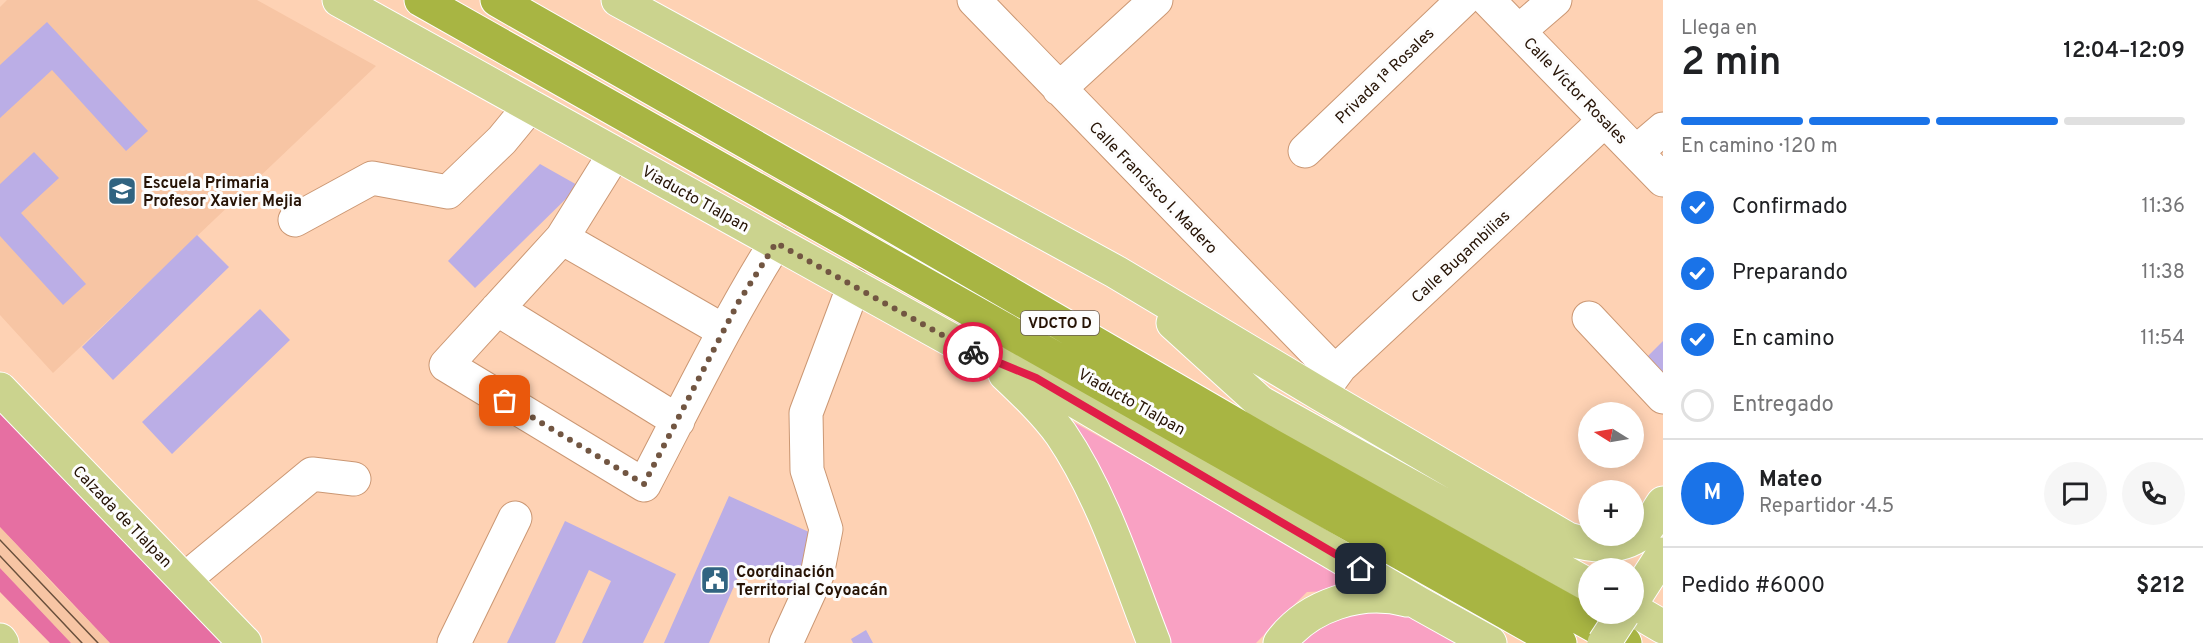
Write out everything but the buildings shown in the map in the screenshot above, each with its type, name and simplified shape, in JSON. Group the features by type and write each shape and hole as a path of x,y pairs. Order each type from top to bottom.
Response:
{"highway":[{"name":"Viaducto Tlalpan","path":"421,0 1560,643"},
{"name":"Viaducto Tlalpan","path":"497,0 1269,444 1625,643"}],"main road":[{"name":"Viaducto Tlalpan","path":"339,0 982,357 1036,378 1490,643"},
{"path":"618,0 1116,272 1327,383 1568,539 1607,546 1633,537 1645,530 1663,503"},
{"path":"1116,272 1260,402 1578,579"},
{"path":"982,357 1011,379 1042,411 1060,433 1077,460 1092,488 1154,643"},
{"name":"Calzada de Tlalpan","path":"0,389 245,643"},
{"path":"1644,583 1662,556"},
{"path":"1280,643 1287,634 1316,612 1332,604 1350,599 1385,596 1420,604"},
{"path":"1644,616 1663,628 1654,643"},
{"path":"1604,643 1616,624"}],"street":[{"name":"Calle Francisco I. Madero","path":"974,0 1059,89 1327,383"},
{"path":"1059,89 1156,0"},
{"name":"Privada 1ª Rosales","path":"1305,151 1463,0"},
{"name":"Calle Víctor Rosales","path":"1488,0 1663,180"},
{"path":"1518,31 1555,0"},
{"path":"295,220 372,178 448,192 502,140 530,106"},
{"name":"Calle Bugambilias","path":"1327,383 1604,121"},
{"path":"1636,152 1663,129"},
{"path":"615,153 562,238 446,366 644,484 738,303 776,243"},
{"path":"562,238 724,331"},
{"path":"786,643 817,575 826,530 807,470 806,413 854,285"},
{"path":"497,309 678,421"},
{"path":"1589,318 1663,397"},
{"path":"184,580 312,474 354,479"},
{"path":"454,643 515,518"}],"shaded area":[{"name":"Escuela Primaria Profesor Xavier Mejia","path":"7,0 257,0 376,66 53,373 0,315 0,7"},
{"path":"1043,405 1372,589 1307,592 1256,643 1169,643"},
{"path":"0,410 222,643 110,643 0,527"},
{"path":"0,527 110,643 71,643 0,568"},
{"path":"0,568 71,643 50,643 0,592"},
{"path":"1359,612 1416,616 1462,643 1301,643 1321,625"}],"tram line":[{"path":"0,540 98,643"},
{"path":"0,556 82,643"}],"way so far":[{"path":"505,401 644,484 738,303 776,243 973,352"}],"place":[{"name":"Escuela Primaria Profesor Xavier Mejia","path":"122,191"},
{"name":"Coordinación Territorial Coyoacán","path":"715,580"}],"route":[{"path":"973,352 1036,378 1361,569"}]}
